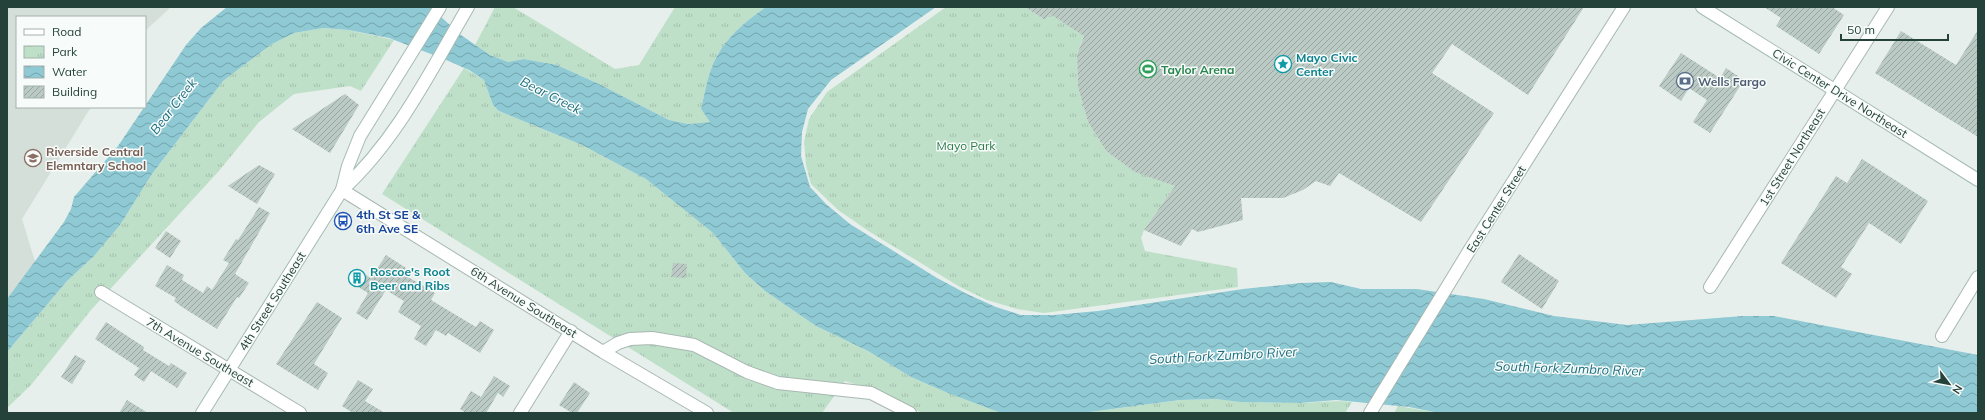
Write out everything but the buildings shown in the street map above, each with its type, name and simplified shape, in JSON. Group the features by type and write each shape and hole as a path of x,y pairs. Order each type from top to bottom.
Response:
{"street":[{"name":"4th Street Southeast","path":"342,190 352,152 393,82 440,7"},
{"name":"4th Street Southeast","path":"202,413 342,190 361,172 387,140 468,7"},
{"name":"East Center Street","path":"1370,413 1447,287 1624,7"},
{"name":"Civic Center Drive Northeast","path":"1702,7 1978,180"},
{"name":"1st Street Northeast","path":"1710,287 1888,7"},
{"name":"6th Avenue Southeast","path":"342,190 604,352 707,413"},
{"path":"1942,336 1978,277"},
{"name":"7th Avenue Southeast","path":"100,292 300,413"},
{"path":"520,413 571,331"},
{"path":"604,352 618,343 630,339 652,338 694,345 748,372 778,383 870,394 910,413"}],"shaded area":[{"name":"Riverside Central Elemntary School","path":"7,7 171,7 146,30 146,16 16,16 16,108 90,108 22,219 37,268 7,310"}],"green space":[{"path":"495,7 513,7 615,69 639,65 675,7 766,7 744,23 731,36 720,50 713,64 701,109 710,122 688,124 669,120 599,84 557,65 524,59 508,62 490,55 475,45"},
{"name":"Mayo Park","path":"946,7 1025,7 1045,20 1050,14 1084,35 1077,55 1078,87 1088,122 1106,151 1136,172 1175,186 1144,230 1141,238 1145,251 1237,268 1238,287 1044,313 1017,309 987,300 960,287 870,232 838,210 811,184 806,165 804,142 809,119 827,92"},
{"path":"322,28 349,30 394,40 361,91 350,86 294,94 259,122 218,172 91,310 31,385 7,408 7,352 67,281 94,256 120,225 152,174 223,81 272,44 294,33"},
{"path":"464,68 484,80 493,105 499,111 582,145 646,179 713,233 745,273 765,291 816,326 868,351 911,377 1001,413 922,413 886,394 845,381 822,413 734,413 382,194"},
{"path":"1216,399 1278,403 1352,402 1345,413 1082,413 1181,400"},
{"path":"1398,406 1439,413 1394,413"}],"water":[{"path":"227,7 430,7 461,35 490,55 508,62 524,59 557,65 599,84 669,120 688,124 710,122 701,109 713,64 720,50 731,36 744,23 766,7 936,7 831,80 808,109 802,132 801,156 810,187 826,204 850,224 937,278 996,307 1021,315 1054,315 1098,311 1243,289 1301,283 1331,282 1361,289 1417,289 1484,299 1554,316 1627,325 1743,316 1774,316 1978,355 1978,413 1439,413 1409,407 1336,400 1300,403 1241,402 1216,399 1180,400 1082,413 1001,413 911,377 868,351 816,326 765,291 745,273 713,233 646,179 582,145 499,111 493,105 484,80 469,70 389,38 349,30 323,28 294,33 272,44 223,81 152,174 120,225 94,256 67,281 7,352 7,299 64,222 71,209 74,197 118,146 144,108 146,108 146,104 186,45 201,28"}],"place":[{"name":"Mayo Civic Center","path":"1283,64"},
{"name":"Taylor Arena","path":"1148,69"},
{"name":"Wells Fargo","path":"1685,81"},
{"name":"Riverside Central Elemntary School","path":"33,158"},
{"name":"4th St SE & 6th Ave SE","path":"343,221"},
{"name":"Roscoe's Root Beer and Ribs","path":"357,278"}],"water label":[{"name":"Bear Creek","path":"551,95"},
{"name":"Bear Creek","path":"173,106"},
{"name":"South Fork Zumbro River","path":"1223,355"},
{"name":"South Fork Zumbro River","path":"1569,368"}]}
